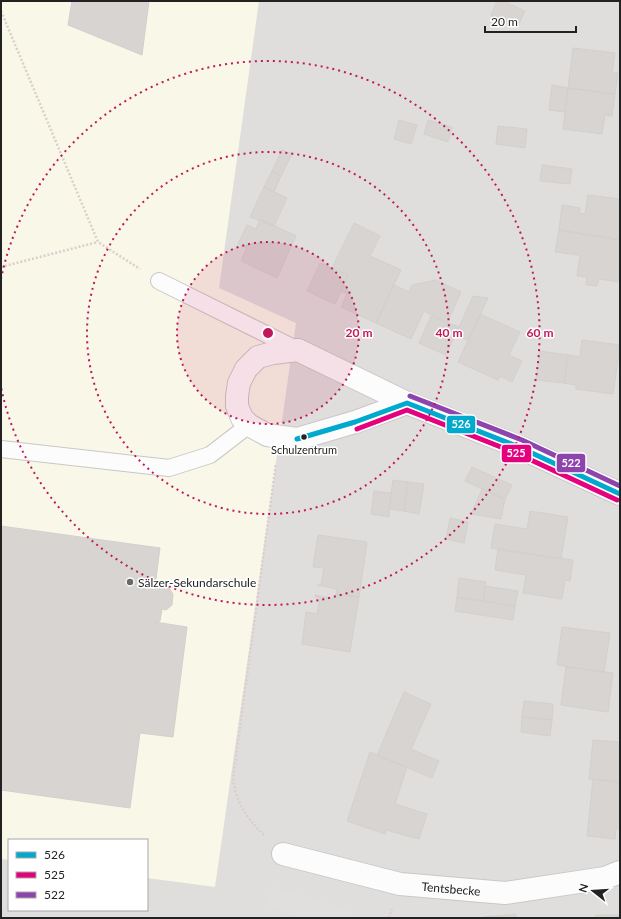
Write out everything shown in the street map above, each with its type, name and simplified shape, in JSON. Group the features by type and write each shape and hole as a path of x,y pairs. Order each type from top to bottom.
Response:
{"street":[{"path":"407,403 355,422 298,439 262,433 249,425 242,418 237,406 239,383 246,369 258,357 273,353 298,350 407,403 519,447 620,494"},
{"name":"Tentsbecke","path":"283,854 400,884 505,893 605,878 620,872"}],"lane":[{"path":"159,281 298,350"},
{"path":"1,449 169,468 210,454 249,425"}],"path":[{"path":"1,11 98,242 159,281"},
{"path":"1,267 98,242"},
{"path":"279,437 233,778 235,793 240,806 261,832 283,854"}],"shaded area":[{"path":"1,1 620,1 620,918 1,918"},
{"name":"Sälzer-Sekundarschule","path":"1,1 259,1 219,288 296,323 215,887 148,878 148,839 8,839 8,860 1,859"},
{"path":"272,886 372,918 303,918 277,910 266,906"}],"building":[{"path":"72,1 149,1 142,55 68,25"},
{"path":"497,1 503,1 525,11 517,28 491,15"},
{"path":"573,48 615,53 612,73 618,73 615,94 568,88"},
{"path":"552,85 568,88 565,112 549,110"},
{"path":"568,88 615,94 612,116 605,115 602,134 563,129"},
{"path":"399,120 417,125 411,144 394,139"},
{"path":"428,120 452,127 448,142 424,134"},
{"path":"498,126 527,129 525,148 496,144"},
{"path":"282,150 292,154 281,176 272,171"},
{"path":"542,165 572,169 570,184 540,181"},
{"path":"272,171 281,176 274,192 264,187"},
{"path":"264,187 287,198 274,226 250,217"},
{"path":"588,195 620,199 620,240 559,230 562,205 580,208 579,213 585,214"},
{"path":"260,219 296,236 277,278 241,261 247,248 238,244 247,225 256,229"},
{"path":"354,223 380,236 370,256 401,270 376,323 341,307 347,294 341,291 348,275 332,268"},
{"path":"559,230 620,240 619,282 599,279 597,286 586,285 587,277 577,276 580,255 555,252"},
{"path":"320,263 348,275 335,304 307,291"},
{"path":"436,280 461,292 447,323 424,311 411,339 376,323 394,285 409,292 412,285"},
{"path":"473,296 488,298 468,341 456,334"},
{"path":"480,314 520,332 509,355 522,361 512,382 500,376 498,380 458,362"},
{"path":"431,316 459,327 446,355 419,343"},
{"path":"582,340 620,345 613,394 576,389 576,385 564,383 568,355 580,357"},
{"path":"540,351 568,355 564,383 536,380"},
{"path":"472,467 512,485 505,499 465,481"},
{"path":"393,480 408,482 404,511 389,509"},
{"path":"408,482 424,484 419,514 404,511"},
{"path":"482,489 505,499 501,519 471,514"},
{"path":"374,491 391,493 389,517 371,514"},
{"path":"530,511 568,517 561,559 491,548 495,524 527,529"},
{"path":"450,518 468,522 464,543 446,539"},
{"path":"1,526 160,548 155,586 169,588 173,594 172,605 166,610 162,609 160,621 155,622 187,627 173,737 140,733 130,808 1,790"},
{"path":"318,535 367,542 359,597 336,594 337,589 317,585 321,585 324,568 313,567"},
{"path":"498,549 573,560 570,581 565,580 562,599 523,593 526,575 495,570"},
{"path":"459,578 486,582 483,601 457,597"},
{"path":"485,586 518,591 515,606 483,601"},
{"path":"336,594 359,597 350,652 302,644 306,612 317,614 320,598 315,597 315,595 336,599"},
{"path":"457,597 515,606 513,620 455,611"},
{"path":"562,627 610,633 604,672 557,665"},
{"path":"566,667 613,673 608,712 561,705"},
{"path":"404,692 431,704 411,749 439,761 432,778 377,755"},
{"path":"524,701 553,704 552,720 522,717"},
{"path":"522,717 552,720 550,736 521,732"},
{"path":"593,740 620,742 620,782 589,779"},
{"path":"370,752 407,767 395,804 427,814 419,839 386,830 385,834 347,821"},
{"path":"593,779 620,782 620,829 616,829 615,839 587,836"},
{"path":"516,914 516,918 484,917"},
{"path":"596,915 620,915 620,918 596,918"}],"transit line":[{"name":"522","path":"410,396 522,440 620,486"},
{"name":"526","path":"297,439 355,422 407,403 519,447 620,494"},
{"name":"525","path":"357,429 407,410 516,453 617,500"}],"place":[{"name":"Schulzentrum","path":"304,437"},
{"name":"Sälzer-Sekundarschule","path":"130,582"}]}
